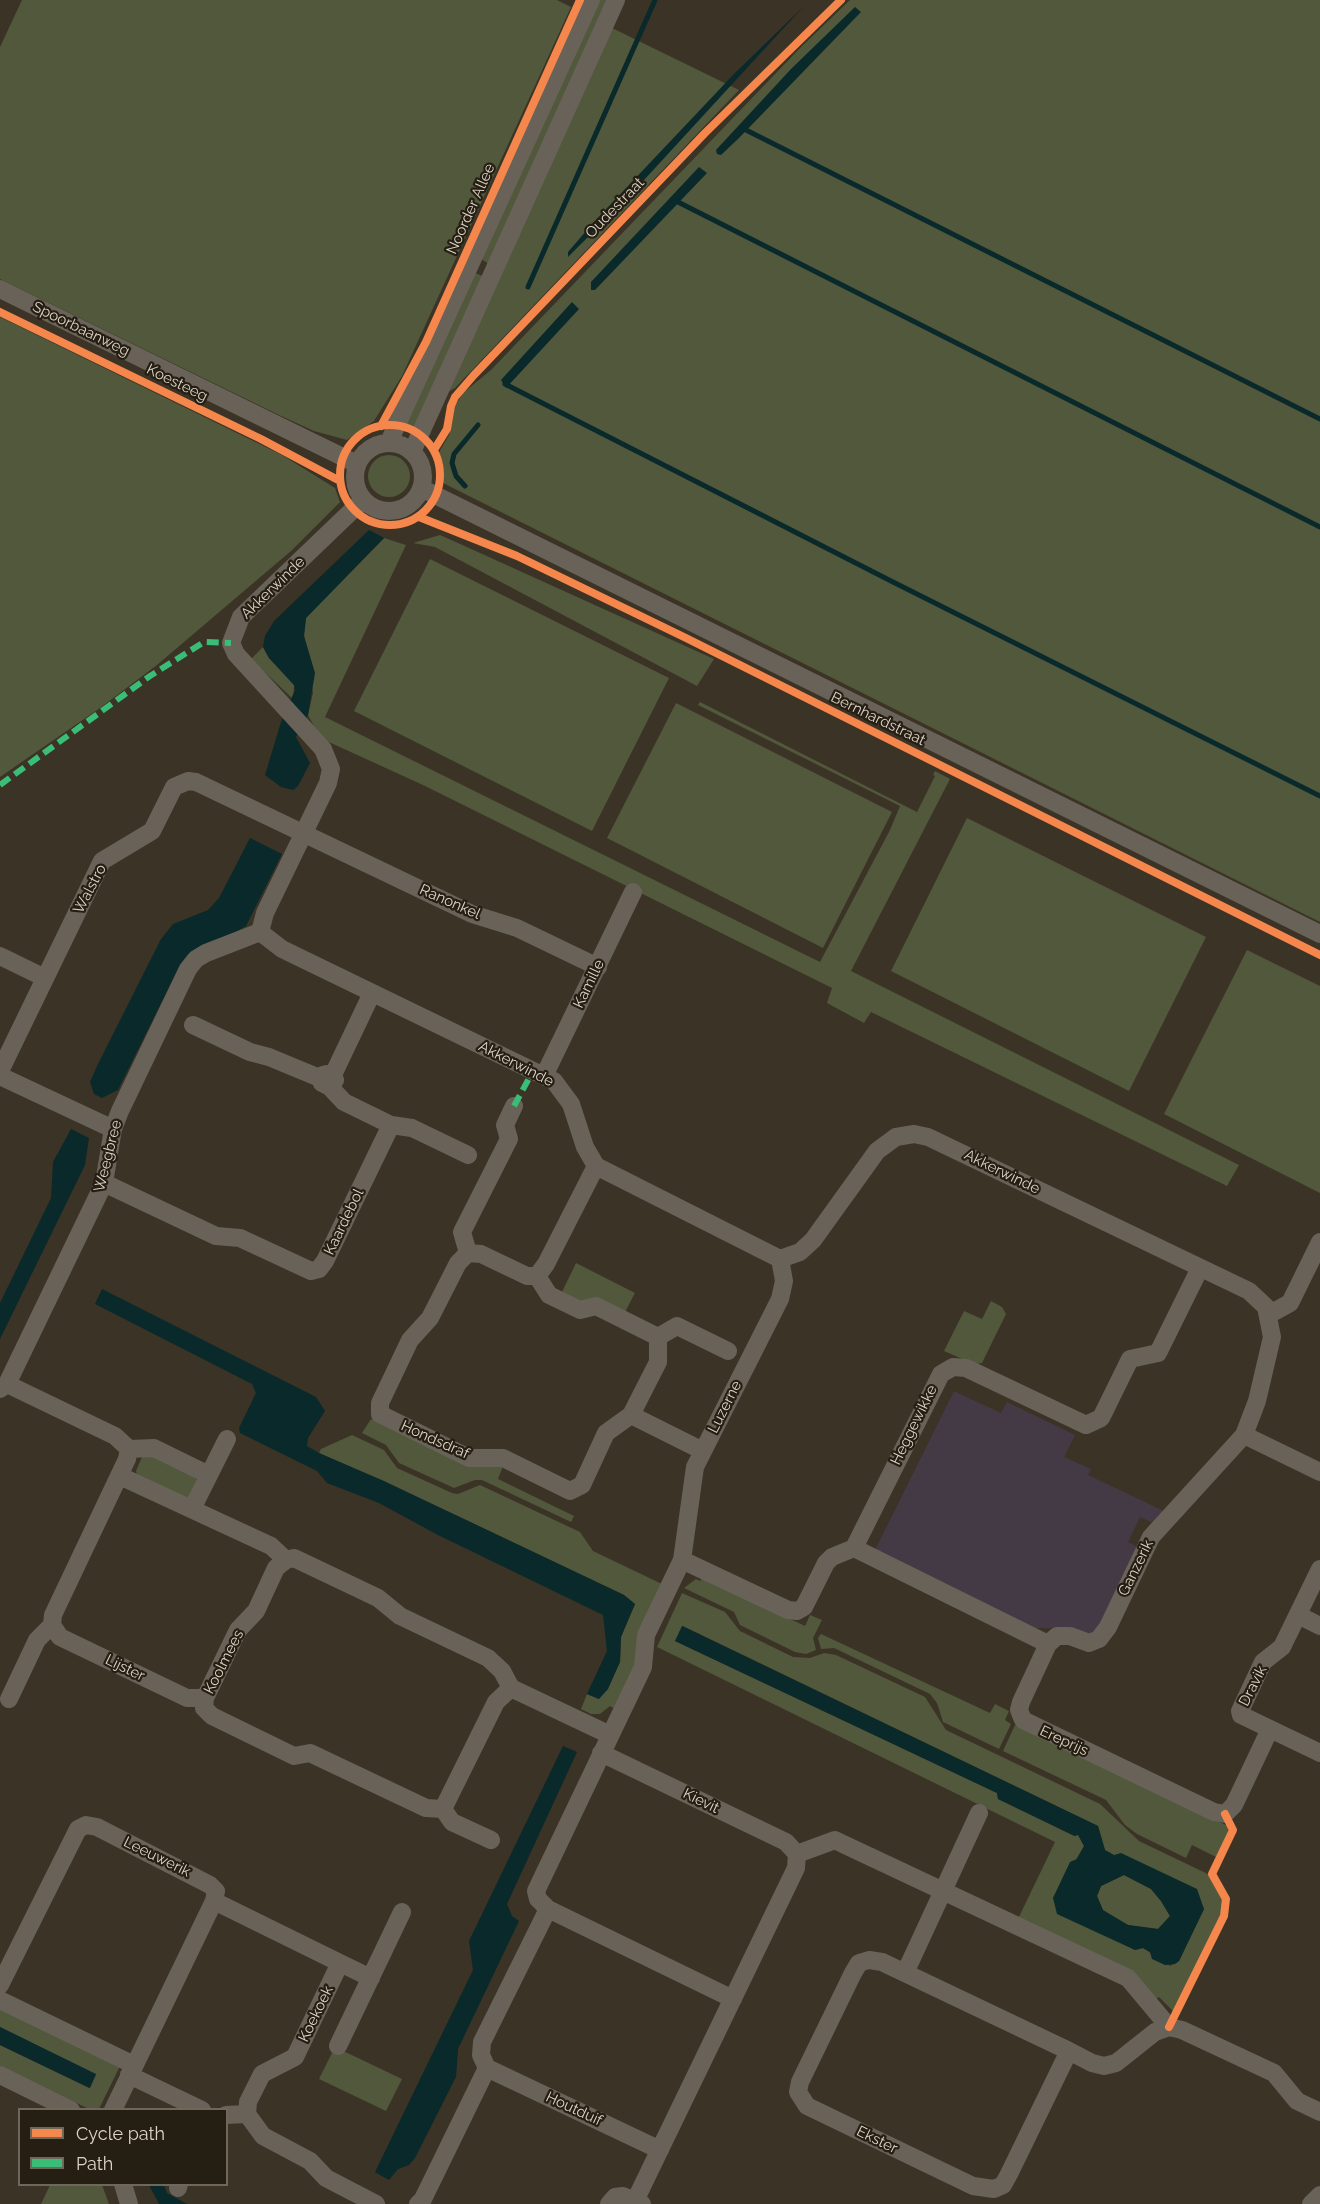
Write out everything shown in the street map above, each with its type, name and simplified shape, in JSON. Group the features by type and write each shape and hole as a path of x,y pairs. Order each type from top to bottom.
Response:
{"street":[{"name":"Noorder Allee","path":"389,442 591,0"},
{"path":"412,452 616,0"},
{"name":"Spoorbaanweg","path":"0,289 357,464"},
{"path":"389,442 412,452 422,469 421,488 409,505 399,510 378,510 363,500 354,480 357,464 364,453 374,446 389,442"},
{"name":"Bernhardstraat","path":"421,488 1320,934"},
{"name":"Akkerwinde","path":"363,500 241,617 234,630 231,643 236,654 323,749 331,769 328,783 265,913 260,932 282,949 544,1076 563,1090 596,1166"},
{"name":"Walstro","path":"0,1071 102,861 152,831 174,787 181,783 196,782 303,834"},
{"name":"Ranonkel","path":"303,834 472,914 517,928 598,967"},
{"name":"Kamille","path":"544,1076 633,892"},
{"name":"Weegbree","path":"3,1387 104,1183 113,1129 120,1111 196,959 260,932"},
{"path":"0,956 45,978"},
{"path":"328,1080 372,993"},
{"path":"193,1025 250,1052 328,1080 344,1102 391,1125 412,1128 468,1155"},
{"path":"0,1076 113,1129"},
{"path":"514,1106 505,1125 509,1140 462,1232 468,1253 481,1254 527,1276 537,1276"},
{"name":"Kaardebol","path":"104,1183 216,1236 240,1238 311,1271 319,1269 326,1261 391,1125"},
{"name":"Akkerwinde","path":"780,1259 800,1252 813,1240 877,1151 896,1137 914,1134 928,1137 1249,1291 1266,1307 1268,1315"},
{"path":"537,1276 546,1264 596,1166 780,1259"},
{"path":"1320,1242 1290,1304 1268,1315 1272,1337 1257,1401 1244,1435 1320,1472"},
{"name":"Hondsdraf","path":"468,1253 458,1263 430,1318 410,1340 380,1403 380,1414 470,1458 503,1458 570,1491 582,1485 606,1433 631,1415 658,1362 658,1337"},
{"name":"Luzerne","path":"682,1560 695,1467 780,1299 784,1281 780,1259"},
{"name":"Heggewikke","path":"854,1548 941,1374 952,1366 966,1368 1086,1425 1101,1418 1130,1359 1158,1353 1200,1268"},
{"path":"537,1276 549,1295 580,1310 596,1306 658,1337 677,1326 728,1351"},
{"path":"3,1387 115,1436 129,1449 154,1448 209,1474"},
{"path":"631,1415 703,1451"},
{"name":"Ganzerik","path":"1048,1644 1057,1636 1070,1636 1089,1643 1099,1639 1108,1627 1151,1537 1244,1435"},
{"path":"192,1509 227,1439"},
{"path":"9,1699 37,1640 52,1625 53,1615 128,1459 129,1449"},
{"path":"120,1476 271,1545 286,1560 294,1558 378,1598 400,1616 488,1658 502,1671 511,1688 610,1735"},
{"path":"733,1999 548,1909 538,1899 538,1882 643,1666 646,1635 682,1560 788,1610 797,1611 809,1599 826,1563 832,1557 854,1548 1048,1644"},
{"name":"Koolmees","path":"286,1560 276,1568 256,1611 238,1630 205,1698 204,1708 212,1716 294,1756 310,1753 426,1808 443,1809 452,1822 491,1840"},
{"name":"Dravik","path":"1320,1569 1282,1647 1263,1662 1240,1711 1241,1715 1320,1753"},
{"path":"1298,1615 1320,1626"},
{"name":"Lijster","path":"52,1625 60,1637 187,1698 205,1698"},
{"name":"Ereprijs","path":"1048,1644 1021,1702 1019,1710 1023,1720 1220,1814 1230,1811 1234,1805 1270,1729"},
{"path":"443,1809 496,1702 511,1688"},
{"name":"Kievit","path":"601,1753 786,1842 797,1854"},
{"path":"905,1972 979,1813"},
{"name":"Leeuwerik","path":"0,1985 72,1838 78,1829 86,1825 98,1827 198,1877 216,1891 214,1901"},
{"path":"609,2204 615,2197 623,2196 639,2202 660,2150 796,1868 797,1854 834,1840 1128,1978 1169,2027 1182,2030 1275,2073 1297,2101 1320,2112"},
{"path":"113,2108 214,1901 371,1978"},
{"path":"418,2204 423,2199 487,2068 480,2048 548,1909"},
{"path":"339,2046 402,1912"},
{"name":"Ekster","path":"1069,2051 1009,2174 1003,2185 994,2189 973,2186 807,2106 800,2099 800,2082 859,1963 869,1960 882,1962 905,1972 1104,2066 1116,2063 1155,2032 1169,2027"},
{"name":"Koekoek","path":"247,2114 248,2102 262,2073 295,2057 340,1963"},
{"path":"0,2000 200,2108"},
{"name":"Houtduif","path":"487,2068 660,2150"},
{"path":"0,2075 69,2108"},
{"path":"228,2115 247,2114 263,2136 310,2160 326,2178 376,2204"},
{"path":"124,2186 129,2204"},
{"path":"1311,2204 1320,2195"}],"shaded area":[{"path":"954,1391 1001,1413 1007,1402 1075,1435 1064,1457 1091,1469 1088,1475 1164,1511 1153,1523 1140,1517 1128,1542 1140,1548 1098,1630 1089,1634 1062,1628 1032,1628 874,1552"}],"green space":[{"path":"22,0 557,0 571,7 402,376 374,421 347,440 314,431 279,415 0,279 0,47"},
{"path":"597,0 611,0 490,265 480,258"},
{"path":"850,0 1320,0 1320,922 443,483 443,463 438,454 449,435 455,406 463,393 491,370 800,48"},
{"path":"610,27 739,90 455,388 443,395"},
{"path":"473,272 485,277 417,430 405,424"},
{"path":"0,317 282,455 335,488 340,502 291,551 157,665 100,708 0,777"},
{"path":"389,455 397,456 404,461 409,468 409,484 404,491 397,496 389,497 381,496 374,491 369,484 368,476 369,468 374,461 381,456"},
{"path":"440,535 714,659 697,686 435,547 413,543"},
{"path":"384,538 406,545 325,717 820,962 890,830 900,806 698,705 700,702 917,812 935,776 933,775 935,771 950,779 851,971 1239,1165 1227,1186 871,1012 864,1023 827,1003 832,988 423,785 320,738 308,715 313,693 304,635 306,618"},
{"path":"430,559 669,678 592,831 354,711"},
{"path":"263,647 269,658 294,685 293,699 251,659"},
{"path":"676,703 892,812 823,948 607,838"},
{"path":"967,818 1206,937 1129,1091 891,971"},
{"path":"1247,950 1320,986 1320,1193 1164,1114"},
{"path":"576,1263 635,1293 624,1314 582,1304 561,1294"},
{"path":"991,1301 1002,1307 1006,1314 982,1363 974,1364 944,1351 964,1311 982,1319"},
{"path":"371,1419 469,1466 503,1466 498,1479 574,1516 571,1522 482,1480 475,1480 454,1488 399,1463 386,1445 362,1433"},
{"path":"352,1435 384,1450 397,1468 452,1493 458,1494 480,1485 580,1532 593,1551 662,1584 635,1665 615,1709 610,1706 600,1714 591,1714 581,1709 587,1694 599,1699 620,1662 621,1637 635,1604 624,1595 319,1453 321,1449"},
{"path":"152,1453 194,1473 198,1483 192,1496 184,1500 138,1478 136,1471 142,1457"},
{"path":"703,1577 805,1626 810,1615 822,1620 813,1638 816,1650 806,1654 795,1652 740,1625 734,1612 684,1588 696,1579 700,1581"},
{"path":"682,1593 725,1612 740,1631 793,1657 810,1658 824,1653 836,1655 925,1697 946,1730 1100,1804 1139,1841 1212,1876 1224,1904 1175,2013 1159,1997 1154,2000 1017,1921 1055,1842 657,1647","holes":["683,1626 1098,1826 1105,1850 1204,1909 1179,1961 1170,1966 1143,1948 1135,1950 1053,1898 1084,1846 1078,1834 1074,1836 998,1799 997,1793 675,1641"]},
{"path":"821,1634 990,1713 995,1704 1009,1711 1005,1720 1011,1724 999,1749 943,1722 937,1703 930,1694 834,1648 821,1649 818,1638"},
{"path":"1015,1725 1230,1827 1216,1857 1192,1845 1186,1858 1137,1834 1125,1825 1106,1800 1003,1751"},
{"path":"1124,1875 1151,1889 1161,1901 1170,1916 1158,1929 1128,1925 1103,1911 1097,1896 1101,1886"},
{"path":"0,2008 120,2066 99,2108 87,2108 0,2066 0,2045 89,2088 96,2075 0,2027"},
{"path":"335,2047 402,2079 386,2111 319,2079"},
{"path":"50,2186 102,2186 109,2204 41,2204"}],"water":[{"path":"803,7 633,192 568,257 568,252 593,223 734,74"},
{"path":"855,7 861,12 739,138 721,155 717,154 716,150 791,69"},
{"path":"699,167 707,173 595,290 591,290 591,282"},
{"path":"572,302 579,309 506,388 501,380"},
{"path":"369,530 384,538 306,618 304,636 315,673 308,715 296,737 310,763 298,786 293,790 281,787 265,775 281,722 295,690 294,685 269,658 263,647 265,636 274,621"},
{"path":"250,838 282,854 246,926 187,955 118,1090 102,1098 94,1094 90,1082 161,939 173,924 208,910 219,898"},
{"path":"71,1129 89,1138 85,1165 0,1339 0,1303 51,1198 53,1162"},
{"path":"102,1289 316,1397 325,1411 308,1438 307,1446 624,1595 635,1604 621,1637 620,1662 608,1689 599,1699 587,1694 607,1651 603,1615 438,1535 379,1503 327,1483 317,1471 240,1433 239,1428 256,1393 252,1384 95,1304"},
{"path":"682,1626 1098,1826 1105,1850 1114,1855 1121,1853 1197,1889 1204,1909 1179,1961 1165,1965 1152,1959 1150,1952 1143,1948 1135,1950 1057,1914 1053,1898 1070,1862 1077,1859 1084,1846 1078,1835 1075,1836 998,1799 997,1793 675,1641","holes":["1124,1875 1151,1889 1170,1916 1158,1929 1128,1925 1103,1910 1097,1896 1101,1886"]},
{"path":"563,1746 577,1752 507,1904 512,1916 519,1921 458,2049 456,2077 415,2158 409,2165 398,2169 389,2180 375,2172 473,1970 469,1941"},
{"path":"0,2027 96,2074 90,2088 0,2045"},
{"path":"150,2186 164,2186 167,2193 187,2204 159,2204"}],"waterway":[{"path":"528,287 655,0"},
{"path":"742,128 1320,419"},
{"path":"676,201 1320,527"},
{"path":"505,384 1320,796"},
{"path":"465,486 456,476 452,463 454,454 478,425"}],"marked path":[{"path":"0,785 150,676 204,642 231,643"},
{"path":"514,1106 533,1071"}],"cycle path":[{"path":"381,426 426,342 580,0"},
{"name":"Oudestraat","path":"434,450 447,429 455,397 474,375 705,133 841,0"},
{"name":"Koesteeg","path":"0,312 261,439 340,481"},
{"path":"390,425 409,428 426,439 437,456 440,475 437,494 426,511 409,522 390,525 371,522 354,511 343,494 340,475 343,456 354,439 371,428 390,425"},
{"path":"419,517 517,556 686,638 1320,955"},
{"path":"1169,2027 1224,1916 1226,1899 1212,1874 1233,1830 1225,1814"}]}
